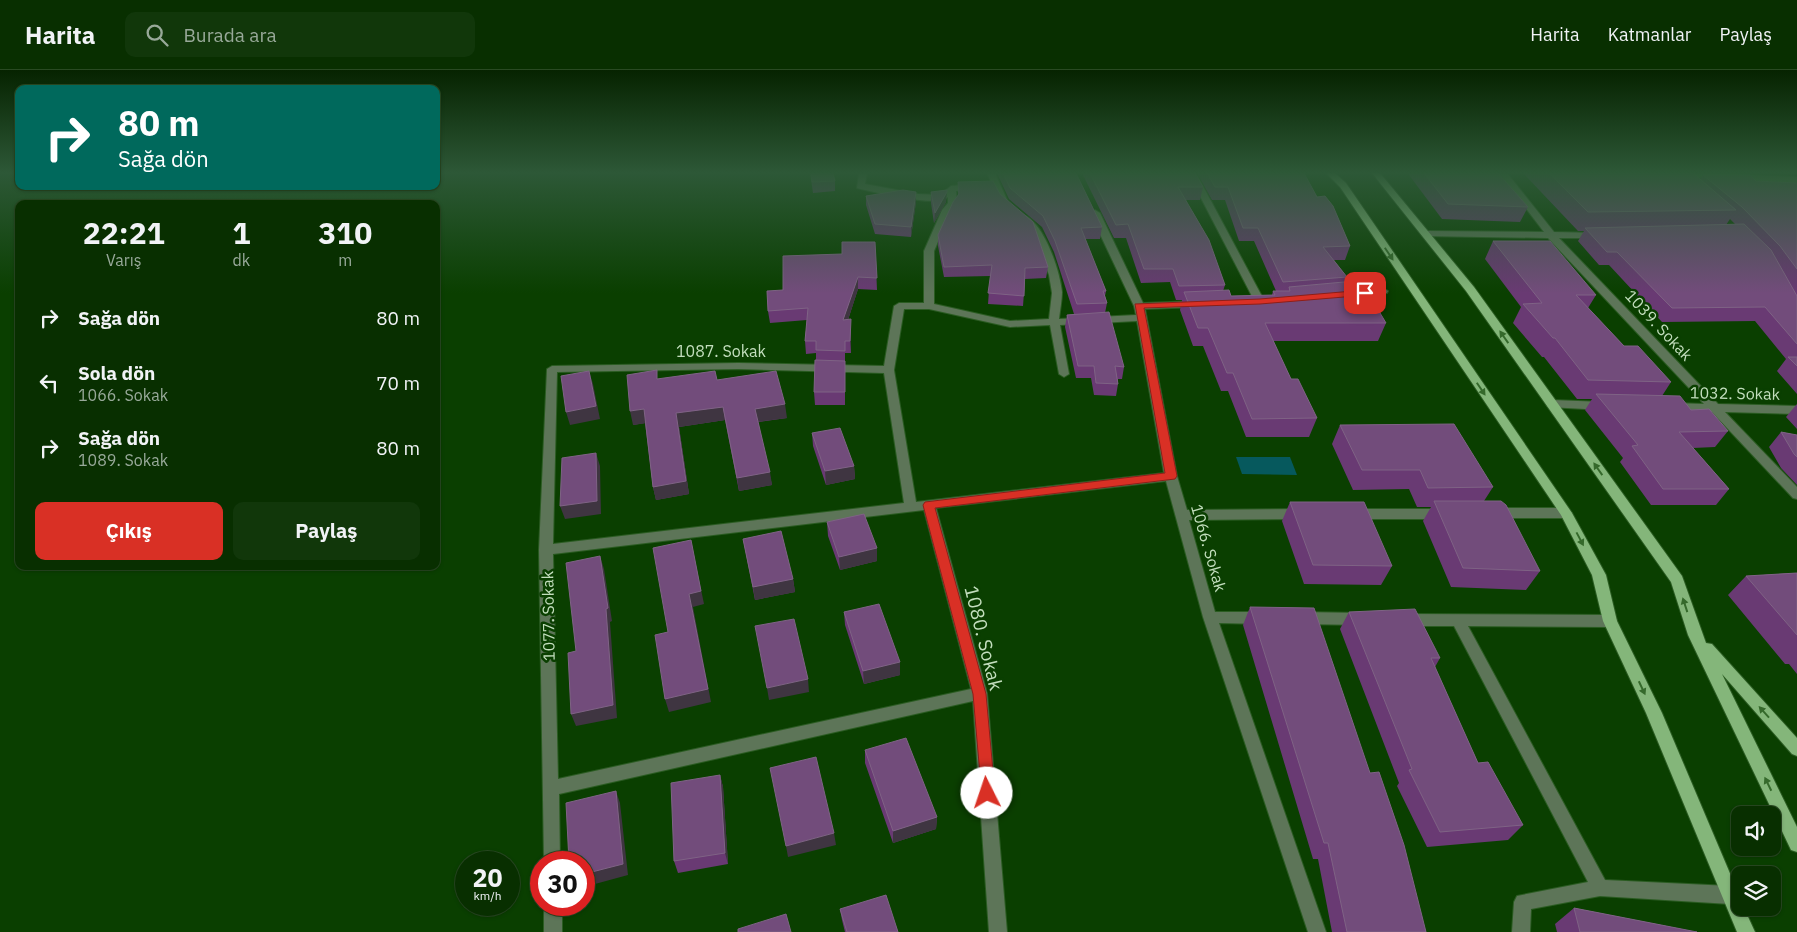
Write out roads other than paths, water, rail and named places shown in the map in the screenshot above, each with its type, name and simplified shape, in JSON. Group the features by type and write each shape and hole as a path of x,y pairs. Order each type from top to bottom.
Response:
{"main road":[{"path":"1362,213 1566,513 1599,575 1610,621 1654,714 1746,932"},
{"path":"1409,213 1470,289 1677,580 1696,635 1797,844"},
{"path":"1696,635 1797,749"}],"street":[{"path":"929,306 929,251 946,213"},
{"path":"1019,213 1037,230 1054,275 1056,292 1054,320 1064,374"},
{"name":"1066. Sokak","path":"1095,213 1140,312 1171,476 1210,617 1317,932"},
{"path":"1213,213 1260,301"},
{"name":"1039. Sokak","path":"1534,213 1552,236 1797,494"},
{"path":"1426,234 1611,235"},
{"path":"1345,294 1383,291"},
{"path":"911,508 889,370 899,306 929,306 1010,324 1213,303"},
{"name":"1087. Sokak","path":"552,369 738,366 889,370"},
{"name":"1077. Sokak","path":"552,369 546,550 552,851"},
{"path":"1552,404 1619,406"},
{"name":"1032. Sokak","path":"1658,407 1797,410"},
{"path":"546,550 1171,476"},
{"name":"1080. Sokak","path":"929,505 980,694 998,932"},
{"path":"1478,514 1566,513"},
{"path":"1182,515 1320,514"},
{"path":"1340,514 1458,514"},
{"path":"1210,617 1610,621"},
{"path":"1458,620 1600,888"},
{"path":"551,788 980,694"},
{"path":"1521,932 1523,902 1600,888 1730,895"},
{"path":"553,916 553,932"}],"water":[{"path":"1236,457 1290,457 1297,475 1242,474"}]}
